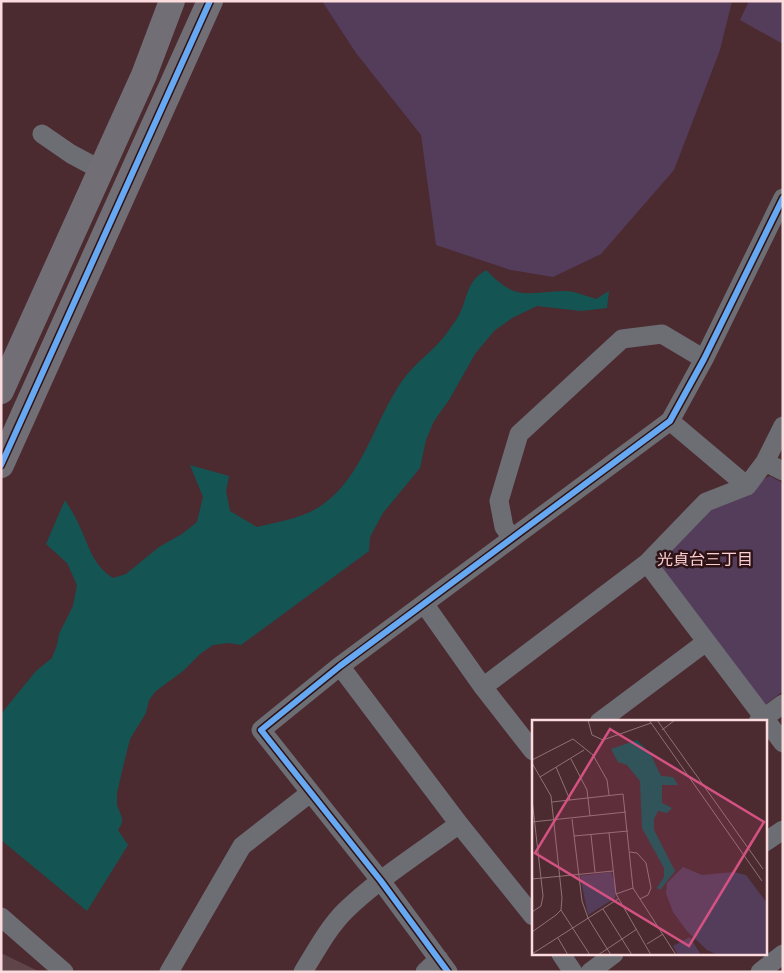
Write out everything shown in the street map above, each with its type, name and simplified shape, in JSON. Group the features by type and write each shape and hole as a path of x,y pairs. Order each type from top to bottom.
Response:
{"street":[{"path":"1,391 144,75 172,1"},
{"path":"1,465 12,411 129,181 210,1"},
{"path":"42,134 71,154 101,170 129,181"},
{"path":"425,972 444,966 381,881 261,730 340,666 670,422 704,359 783,198"},
{"path":"512,538 504,526 499,501 519,434 622,339 662,334 704,359"},
{"path":"670,422 747,486"},
{"path":"484,687 647,563 706,502 747,486 765,462 783,426"},
{"path":"765,462 783,471"},
{"path":"647,563 761,720 783,704"},
{"path":"425,605 532,750"},
{"path":"602,720 706,642"},
{"path":"340,666 459,824 527,895 532,912"},
{"path":"766,725 783,743"},
{"path":"169,972 242,846 310,794"},
{"path":"303,972 320,944 344,912 381,881 459,824"},
{"path":"766,841 783,830"},
{"path":"1,917 64,972"},
{"path":"760,972 783,954"},
{"path":"561,956 573,972"},
{"path":"590,972 611,956"}],"shaded area":[{"path":"322,1 732,1 720,50 674,170 601,254 553,277 511,270 436,245 421,135 356,53"},
{"path":"749,1 783,1 783,44 740,20"},
{"path":"770,476 783,483 783,691 765,705 662,571 663,559 714,502"}],"water":[{"path":"486,270 506,287 522,293 569,291 596,299 609,291 607,308 581,311 537,306 512,318 494,331 475,354 449,400 434,421 426,440 420,468 383,513 370,537 369,551 241,645 228,643 213,645 156,691 149,700 146,713 130,739 117,793 117,805 122,818 122,823 118,830 128,845 87,911 1,840 1,714 36,671 52,658 59,634 73,606 77,585 67,563 46,544 65,500 76,518 96,561 113,578 126,574 159,547 182,534 197,522 203,497 190,465 229,476 226,491 230,511 257,527 291,519 315,509 336,494 348,480 367,448 392,396 413,368 444,337 460,314 472,283"}],"building":[{"path":"1,953 40,972 1,972"}],"cycle path":[{"path":"1,465 210,1"},
{"path":"448,972 381,881 261,730 340,666 670,421 704,359 783,198"}],"district":[{"name":"光貞台三丁目","path":"705,559"}]}
